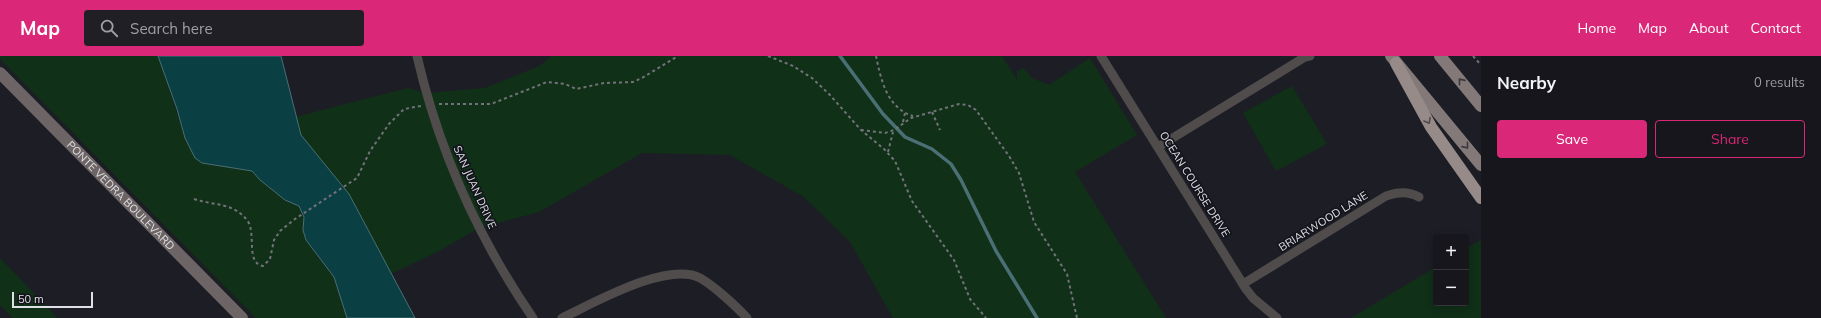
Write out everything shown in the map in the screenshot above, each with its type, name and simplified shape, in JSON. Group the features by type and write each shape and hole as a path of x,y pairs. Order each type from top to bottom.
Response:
{"highway":[{"path":"1393,59 1432,127 1481,198"}],"main road":[{"path":"1440,56 1481,106"},
{"path":"1393,59 1481,165"}],"street":[{"name":"SAN JUAN DRIVE","path":"417,56 429,105 449,164 463,196 494,257 533,318"},
{"name":"OCEAN COURSE DRIVE","path":"1101,56 1243,284 1253,298 1277,318"},
{"path":"1158,147 1284,69 1305,57 1310,56"},
{"name":"PONTE VEDRA BOULEVARD","path":"0,73 242,318"},
{"name":"BRIARWOOD LANE","path":"1243,284 1386,196 1406,192 1419,197"},
{"path":"562,318 618,292 646,281 675,273 701,279 747,318"}],"path":[{"path":"194,200 228,206 234,208 240,213 250,226 253,238 252,252 256,263 259,266 267,264 270,259 277,235 295,219 357,178 370,151 386,129 404,109 429,105 474,103 491,104 501,102 547,82 565,84 576,89 604,83 634,82 678,56"},
{"path":"768,56 792,66 812,78 829,94 861,130 888,152 895,161 912,201 954,260 970,299 986,318"},
{"path":"876,56 889,99 905,113 914,117"},
{"path":"1474,56 1481,65"},
{"path":"861,130 885,133 894,131 903,123 914,117 959,104 968,105 976,110 1005,150 1019,173 1034,222 1068,274 1077,318"},
{"path":"932,112 940,130"},
{"path":"903,123 905,113"},
{"path":"888,152 894,131"}],"green space":[{"path":"0,56 158,56 188,145 202,163 252,171 273,191 299,206 304,217 306,240 334,277 347,318 256,318 0,59"},
{"path":"552,56 1002,56 1017,80 1017,71 1023,68 1032,78 1049,85 1090,58 1137,135 1075,172 1166,318 893,318 850,242 804,197 730,155 642,153 539,212 479,228 439,251 391,274 349,194 301,135 295,117 408,88 426,93 485,88 539,66"},
{"path":"1292,86 1327,144 1276,171 1243,113"},
{"path":"1481,240 1481,318 1351,318 1433,269 1433,306 1469,306 1469,247"},
{"path":"0,258 57,318 13,318 0,305"}],"water":[{"path":"158,56 281,56 301,135 349,194 415,318 347,318 334,277 306,240 303,230 304,217 299,206 285,200 260,180 252,171 202,163 195,158 185,138 177,109"}],"waterway":[{"path":"840,56 883,114 905,137 932,149 951,164 961,180 996,251 1037,318"}]}
